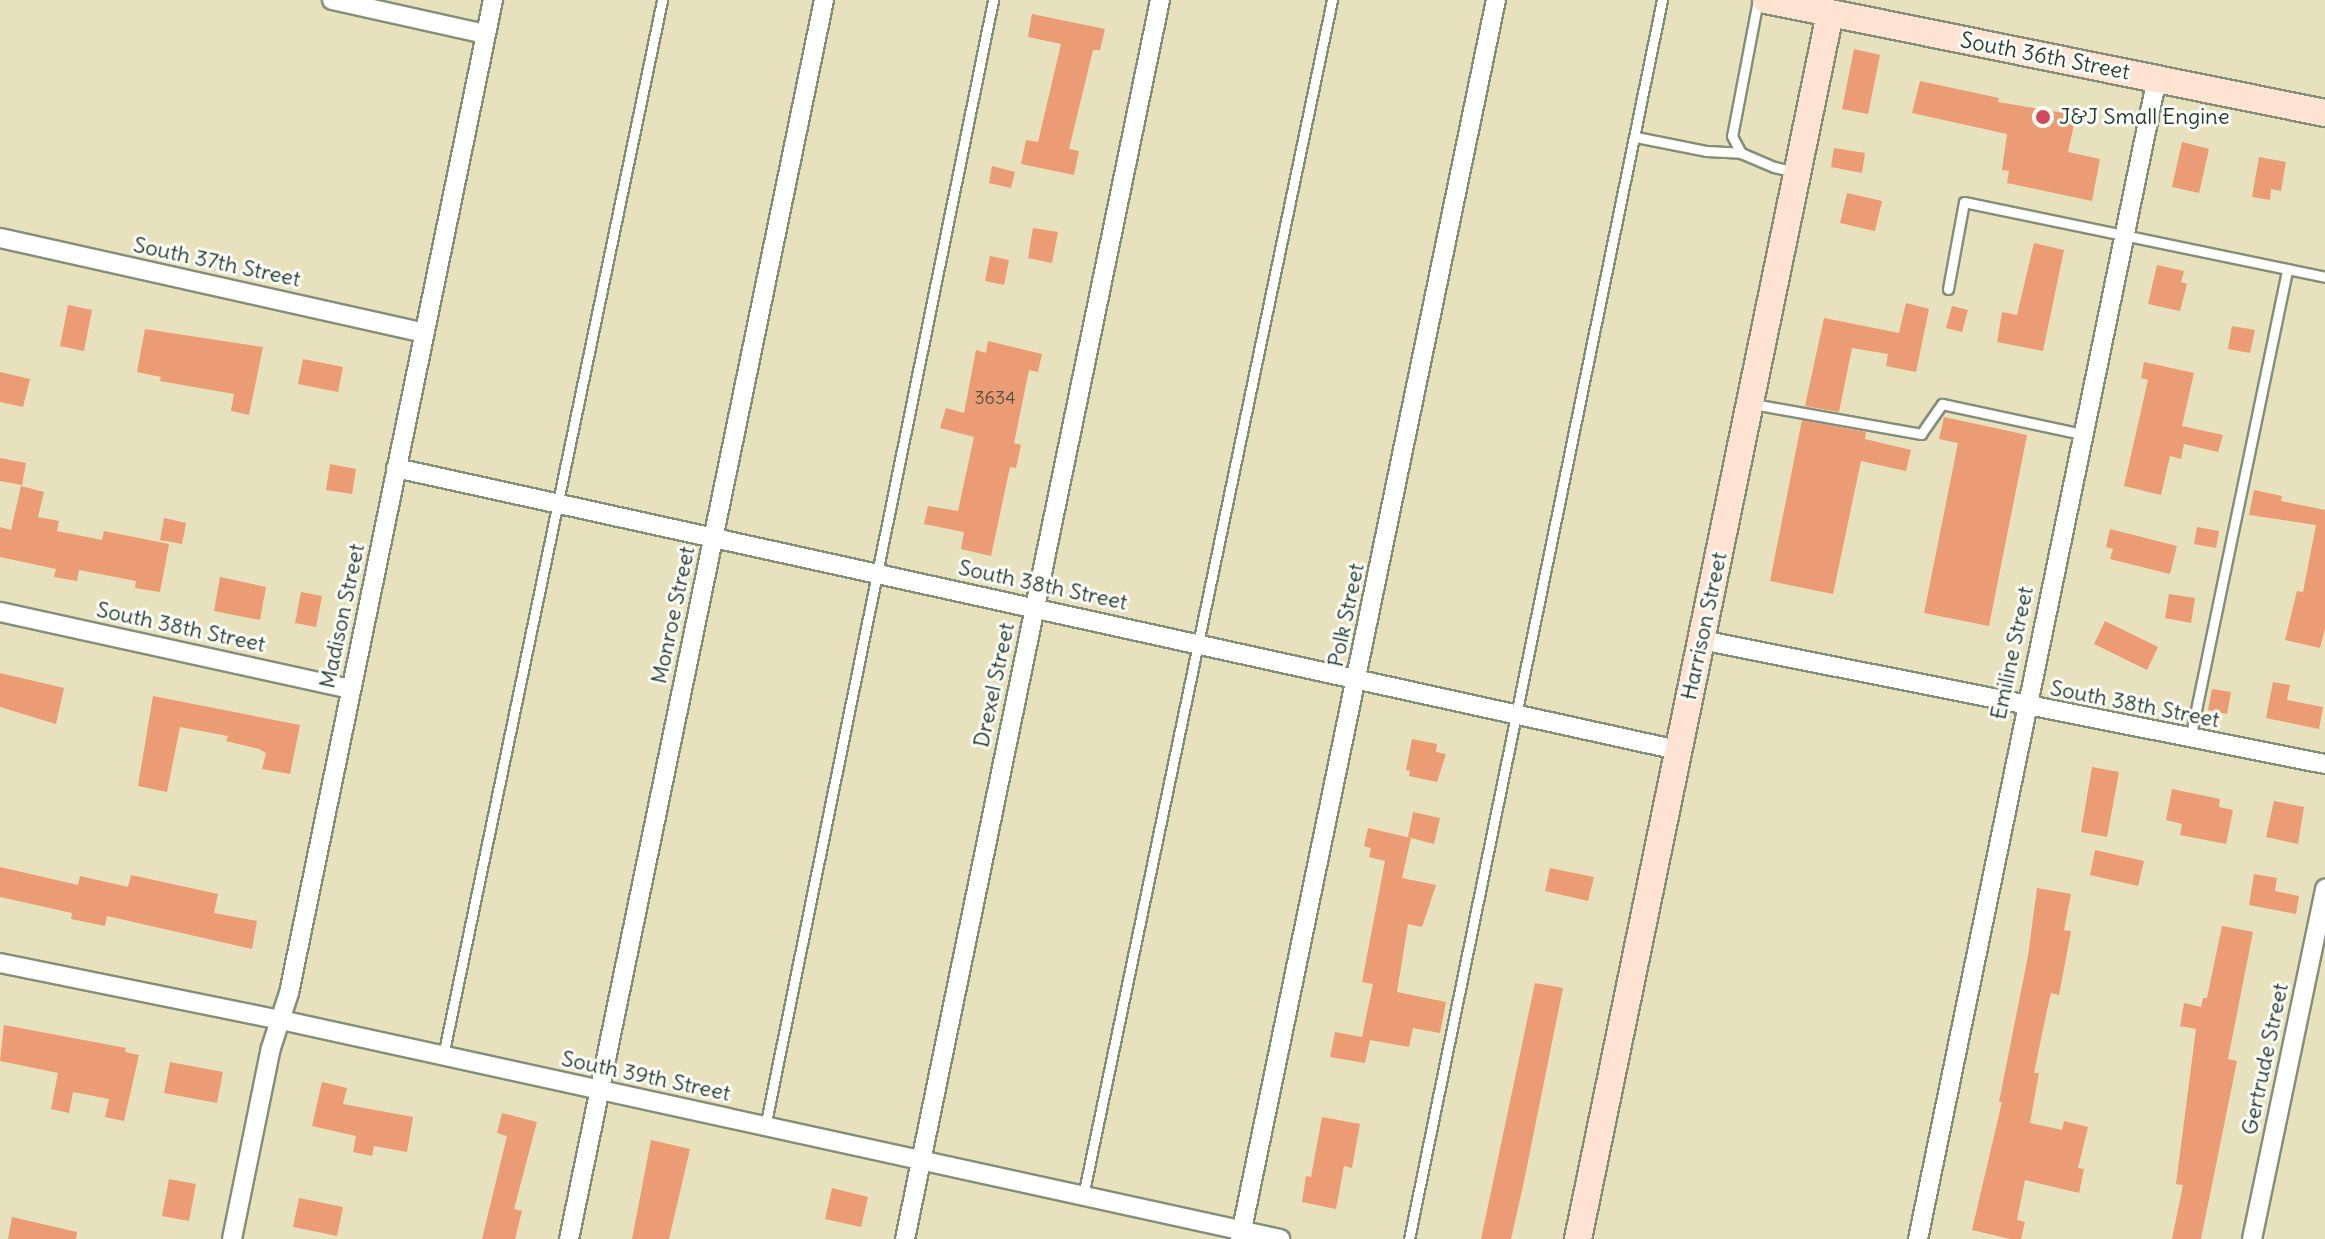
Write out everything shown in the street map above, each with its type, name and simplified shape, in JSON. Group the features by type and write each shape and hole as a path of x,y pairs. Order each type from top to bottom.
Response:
{"main road":[{"name":"South 36th Street","path":"1766,0 2325,113"},
{"name":"Harrison Street","path":"1578,1239 1830,14"}],"street":[{"path":"332,0 485,34"},
{"name":"Madison Street","path":"232,1239 271,1048 289,993 493,0"},
{"name":"Monroe Street","path":"569,1239 824,0"},
{"name":"Drexel Street","path":"905,1239 1160,0"},
{"name":"Polk Street","path":"1241,1235 1496,0"},
{"name":"Emiline Street","path":"1918,1239 2157,78"},
{"name":"South 37th Street","path":"0,238 424,333"},
{"name":"South 38th Street","path":"396,468 1678,750"},
{"name":"South 38th Street","path":"0,612 351,689"},
{"name":"South 38th Street","path":"1701,640 2325,764"},
{"name":"Gertrude Street","path":"2252,1239 2325,889"},
{"name":"South 39th Street","path":"0,963 281,1020 1083,1196 1241,1235 1280,1239"}],"lane":[{"path":"443,1056 662,0"},
{"path":"765,1127 993,0"},
{"path":"1083,1196 1332,0"},
{"path":"1409,1239 1662,0"},
{"path":"1741,153 1732,136 1758,0"},
{"path":"1636,137 1706,151 1741,153 1774,167 1797,172"},
{"path":"1948,289 1964,202 2325,277"},
{"path":"2190,739 2287,269"},
{"path":"1750,403 1921,434 1942,404 2082,434"}],"building":[{"path":"1032,14 1105,29 1100,50 1093,50 1069,149 1079,151 1074,175 1021,164 1026,140 1038,142 1061,44 1028,37"},
{"path":"1854,49 1880,55 1868,114 1842,109"},
{"path":"1920,81 1999,98 1998,102 2076,115 2068,152 2100,159 2092,201 2007,183 2009,171 2002,170 2007,134 1912,113"},
{"path":"2182,142 2209,149 2199,193 2172,187"},
{"path":"1834,148 1865,153 1862,173 1831,167"},
{"path":"2259,157 2286,162 2281,191 2271,189 2270,200 2252,197"},
{"path":"992,166 1015,172 1011,188 989,183"},
{"path":"1847,193 1882,201 1875,231 1840,223"},
{"path":"1033,228 1058,232 1052,263 1028,258"},
{"path":"2034,243 2064,250 2043,351 1997,342 2002,312 2017,315"},
{"path":"990,256 1009,260 1004,285 985,281"},
{"path":"2157,265 2184,271 2181,282 2187,284 2180,311 2148,304"},
{"path":"1906,303 1929,309 1916,372 1886,366 1888,354 1852,348 1839,412 1805,406 1824,318 1899,333"},
{"path":"68,305 92,310 84,351 60,346"},
{"path":"1952,306 1968,310 1962,332 1946,328"},
{"path":"2232,326 2255,330 2250,353 2228,349"},
{"path":"145,329 263,347 249,415 231,411 234,394 160,381 161,377 137,372"},
{"path":"988,341 1042,354 1038,372 1029,370 1014,443 1021,445 1016,468 1010,467 991,556 961,549 964,532 924,524 928,506 958,511 974,437 940,428 946,408 964,413 976,350 986,353"},
{"path":"303,359 343,367 338,392 298,384"},
{"path":"2144,362 2194,373 2182,426 2223,435 2218,452 2184,444 2181,459 2170,456 2161,495 2124,486 2148,380 2141,378"},
{"path":"0,372 30,379 23,407 0,402"},
{"path":"1944,417 2027,435 1989,626 1924,613 1958,443 1939,439"},
{"path":"1802,420 1866,432 1865,439 1911,450 1906,471 1861,461 1833,594 1770,581"},
{"path":"0,458 26,463 22,485 0,481"},
{"path":"330,464 356,469 352,494 326,490"},
{"path":"21,486 44,492 38,517 59,521 57,531 102,540 104,531 169,544 160,592 135,588 136,581 79,570 77,581 54,577 56,569 0,557 0,527 11,530"},
{"path":"2254,490 2282,496 2281,501 2325,510 2325,629 2320,648 2285,640 2297,591 2303,592 2316,525 2249,515"},
{"path":"164,518 186,523 182,544 160,540"},
{"path":"2197,527 2219,531 2216,548 2194,544"},
{"path":"2110,529 2177,546 2170,574 2110,559 2113,549 2106,547"},
{"path":"220,577 266,587 260,620 214,611"},
{"path":"301,592 322,596 316,627 295,623"},
{"path":"2169,594 2195,598 2191,623 2165,618"},
{"path":"2105,621 2158,647 2147,670 2094,644"},
{"path":"0,673 64,688 56,724 0,707"},
{"path":"2273,682 2290,685 2287,700 2323,707 2319,729 2266,718"},
{"path":"2212,689 2231,692 2227,714 2208,710"},
{"path":"153,696 300,725 290,774 262,769 266,753 259,749 226,741 228,736 180,727 167,792 138,786"},
{"path":"1412,739 1437,744 1436,752 1446,754 1437,782 1409,776 1410,771 1406,770"},
{"path":"2092,767 2119,772 2107,837 2081,832"},
{"path":"2172,789 2220,799 2219,807 2233,810 2226,844 2180,835 2182,824 2166,820"},
{"path":"2274,801 2304,807 2298,844 2266,837"},
{"path":"1413,812 1440,818 1434,844 1408,837"},
{"path":"1368,828 1411,838 1402,878 1436,885 1422,927 1408,924 1397,992 1446,1002 1440,1033 1413,1028 1409,1047 1370,1040 1365,1063 1330,1057 1335,1032 1362,1037 1373,984 1362,982 1385,861 1369,857 1371,848 1364,846"},
{"path":"2095,850 2144,861 2138,886 2090,875"},
{"path":"0,867 78,885 80,876 128,887 131,875 218,894 214,913 257,921 252,949 107,916 105,926 71,919 72,913 0,897"},
{"path":"1550,868 1594,877 1588,901 1545,891"},
{"path":"2254,874 2277,878 2275,891 2299,896 2296,914 2249,905"},
{"path":"2037,888 2071,894 2064,930 2071,931 2059,995 2051,993 2047,1010 2034,1073 2039,1073 2030,1123 2062,1130 2064,1121 2088,1127 2078,1168 2084,1169 2079,1193 2025,1180 2017,1220 2025,1222 2021,1239 2010,1239 1972,1230 2002,1102 1999,1102 2028,956"},
{"path":"2222,926 2253,932 2228,1059 2237,1061 2201,1239 2172,1239 2183,1185 2176,1184 2196,1029 2180,1026 2184,1003 2201,1007 2203,998 2207,998"},
{"path":"1535,983 1563,988 1523,1186 1511,1239 1481,1239"},
{"path":"4,1025 126,1048 125,1052 139,1055 124,1121 105,1117 109,1099 73,1092 69,1113 51,1109 58,1073 0,1061"},
{"path":"170,1062 223,1072 217,1103 164,1093"},
{"path":"322,1082 347,1088 343,1104 413,1117 407,1152 374,1146 372,1156 353,1152 356,1136 312,1126"},
{"path":"502,1113 537,1122 514,1209 522,1211 515,1239 482,1239 507,1136 497,1133"},
{"path":"1322,1117 1360,1124 1352,1168 1344,1166 1336,1209 1302,1202 1306,1176 1311,1177"},
{"path":"651,1140 690,1149 669,1239 632,1239"},
{"path":"169,1179 196,1184 189,1221 162,1216"},
{"path":"832,1188 868,1197 861,1227 825,1219"},
{"path":"299,1198 343,1207 337,1236 293,1227"},
{"path":"12,1217 77,1232 76,1239 8,1239"}],"place":[{"name":"J&J Small Engine","path":"2043,117"}]}
